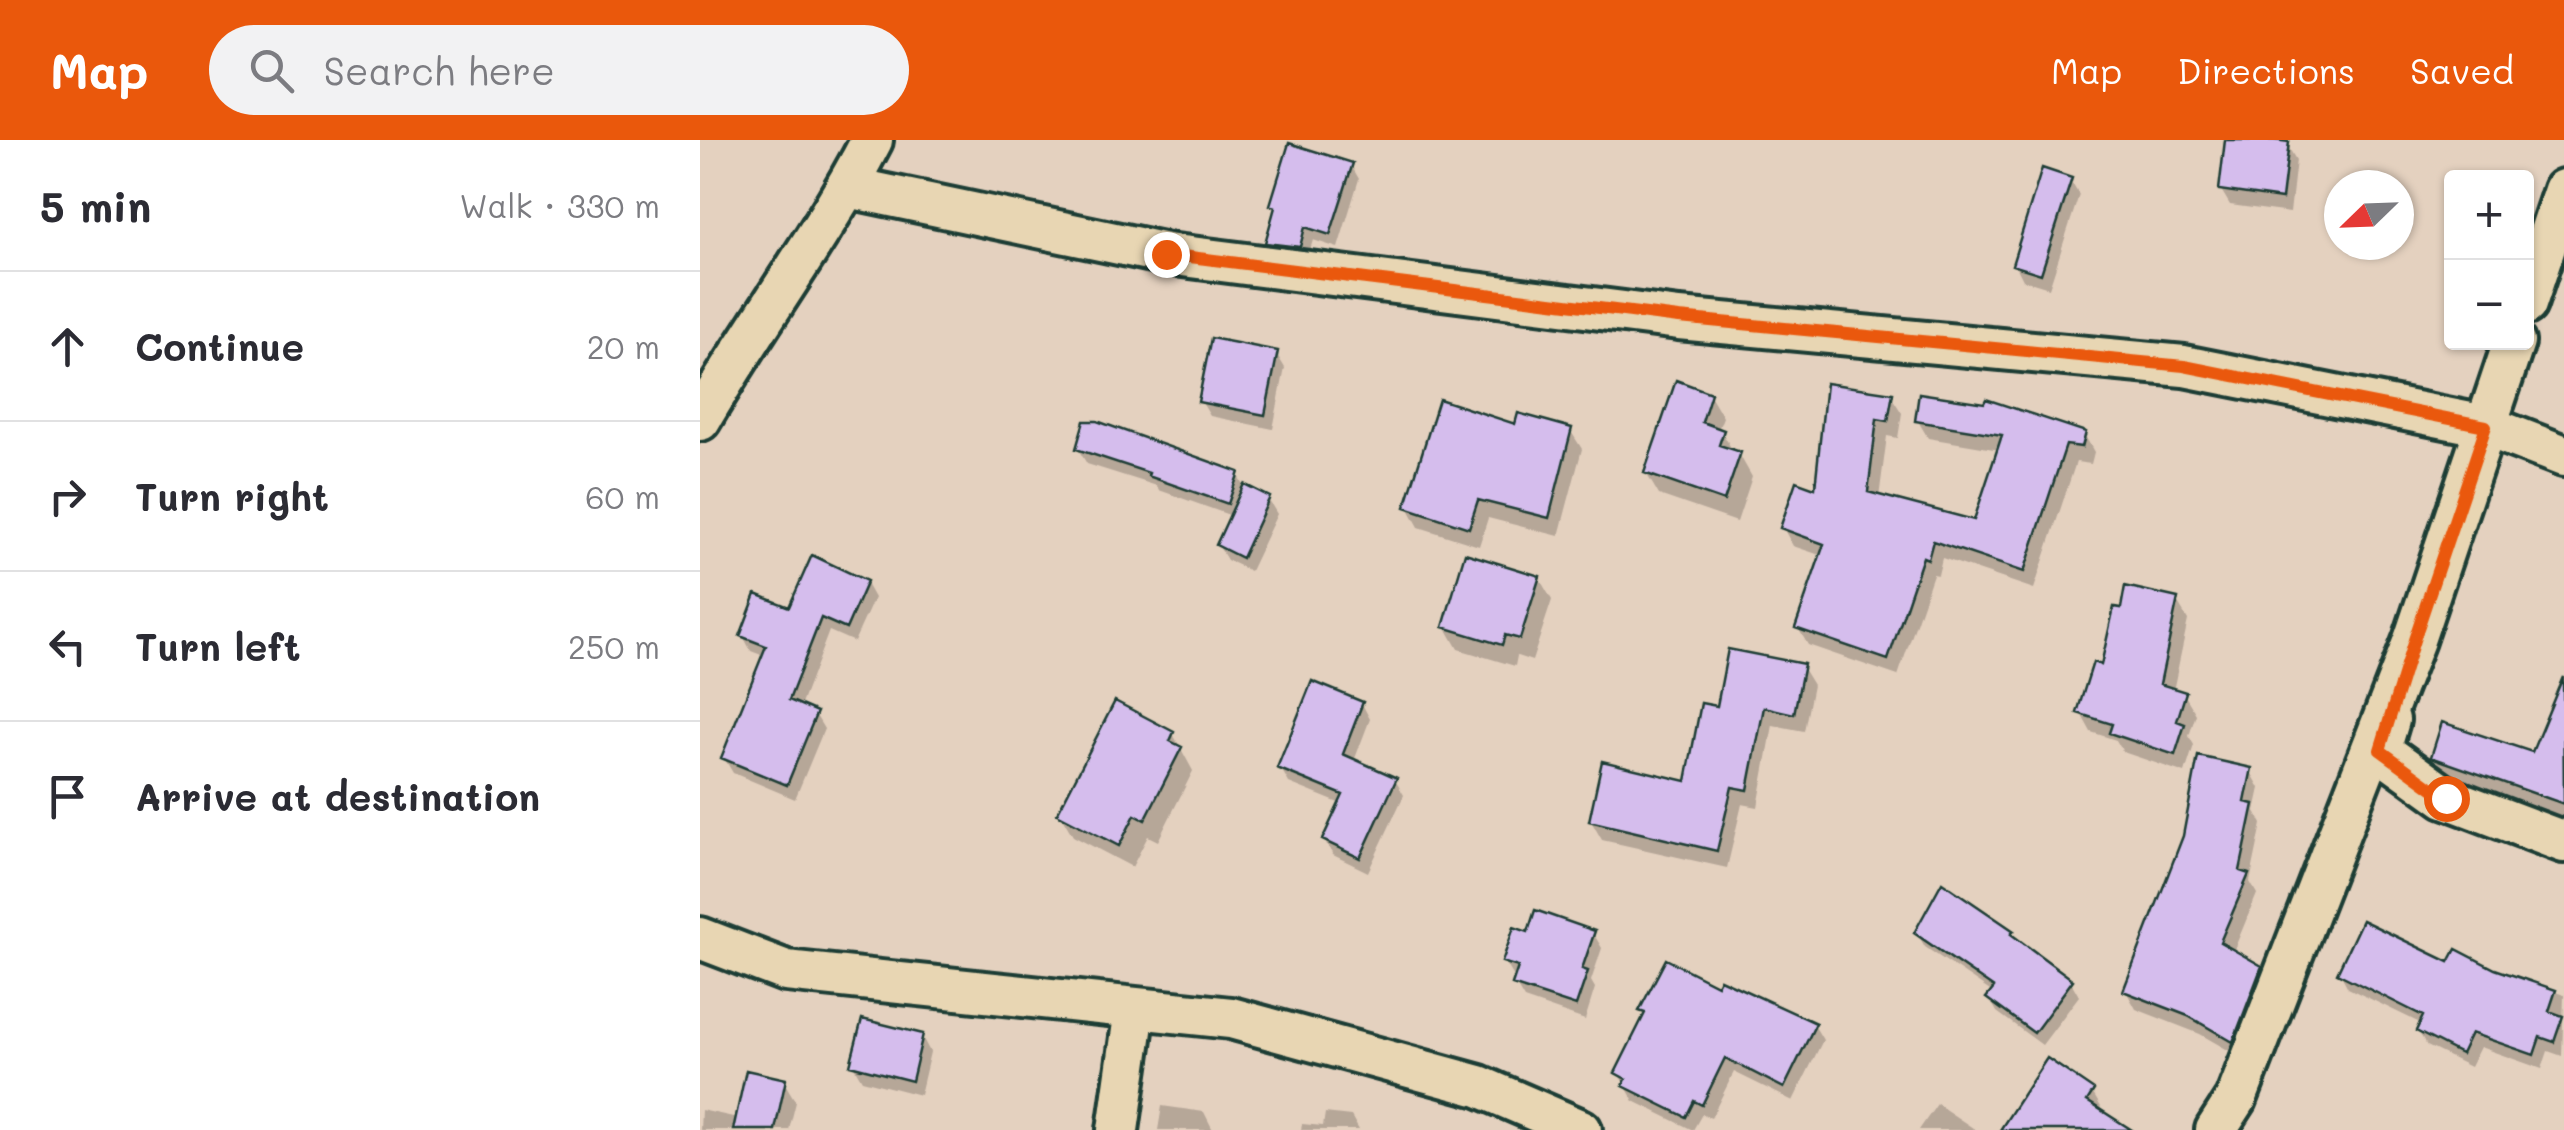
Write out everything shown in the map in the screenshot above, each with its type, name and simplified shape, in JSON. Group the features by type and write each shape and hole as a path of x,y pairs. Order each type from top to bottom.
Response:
{"street":[{"path":"700,420 716,363 848,187 872,140"},
{"path":"848,187 1166,254 1679,318 2184,366 2486,426 2564,456"},
{"path":"2534,280 2564,190"},
{"path":"2511,350 2380,750 2446,798 2564,842"},
{"path":"2216,1130 2236,1099 2414,640"},
{"path":"700,938 786,971 1231,1018 1479,1086 1581,1130"},
{"path":"1118,1130 1135,1009"}],"building":[{"path":"2225,140 2289,142 2282,199 2219,190"},
{"path":"1289,143 1353,163 1330,235 1305,227 1300,247 1265,243 1275,207 1270,205"},
{"path":"2042,168 2072,178 2041,274 2012,265"},
{"path":"1211,338 1278,351 1265,415 1198,402"},
{"path":"1676,380 1711,393 1702,422 1724,430 1719,445 1741,452 1724,501 1644,473"},
{"path":"1826,383 1893,393 1888,421 1877,419 1868,492 1974,520 2002,435 1915,421 1919,393 1984,403 1986,399 2086,432 2082,447 2066,445 2024,572 1933,541 1928,559 1923,557 1888,660 1795,628 1824,544 1780,528 1796,481 1815,488"},
{"path":"1439,399 1515,424 1518,413 1572,428 1549,518 1478,500 1469,528 1405,507"},
{"path":"1084,421 1097,421 1239,472 1228,504 1076,449"},
{"path":"1244,484 1270,497 1242,558 1216,545"},
{"path":"1465,553 1540,576 1520,639 1505,635 1502,645 1443,627"},
{"path":"812,555 867,581 846,629 821,618 789,700 817,712 787,785 721,758 766,646 740,636 756,594 789,607"},
{"path":"2125,586 2178,598 2160,684 2186,692 2177,721 2185,724 2175,755 2109,733 2112,724 2077,713 2093,662 2101,665 2114,607 2121,608"},
{"path":"1728,649 1804,664 1794,714 1764,707 1748,790 1732,787 1717,851 1589,821 1602,761 1686,781 1701,703 1717,706"},
{"path":"2563,677 2564,804 2431,757 2442,722 2532,752"},
{"path":"1312,681 1363,702 1343,754 1397,778 1360,858 1322,840 1343,795 1277,768"},
{"path":"1115,701 1174,732 1170,741 1182,747 1145,820 1135,815 1119,846 1057,814"},
{"path":"2198,756 2252,768 2245,802 2254,804 2240,871 2249,874 2220,942 2262,966 2233,1042 2188,1016 2123,991 2183,836"},
{"path":"1942,882 2014,931 2011,934 2073,980 2034,1033 1986,998 1994,988 1914,933"},
{"path":"1535,910 1595,931 1582,969 1588,971 1576,1006 1512,985 1518,967 1502,962 1514,927 1528,932"},
{"path":"2362,920 2449,962 2456,949 2495,969 2556,990 2549,1011 2563,1016 2554,1042 2540,1037 2534,1055 2471,1033 2461,1054 2416,1031 2423,1016 2337,973"},
{"path":"1666,959 1717,985 1720,979 1816,1023 1784,1088 1725,1058 1702,1105 1694,1101 1686,1117 1623,1086 1626,1079 1615,1073 1645,1013 1639,1011"},
{"path":"862,1019 923,1034 912,1081 850,1065"},
{"path":"2047,1058 2094,1090 2087,1101 2132,1130 2000,1130"},
{"path":"746,1070 786,1079 775,1130 733,1130"}],"route":[{"path":"1166,254 1679,318 2184,366 2486,426 2380,750 2446,798"}]}
